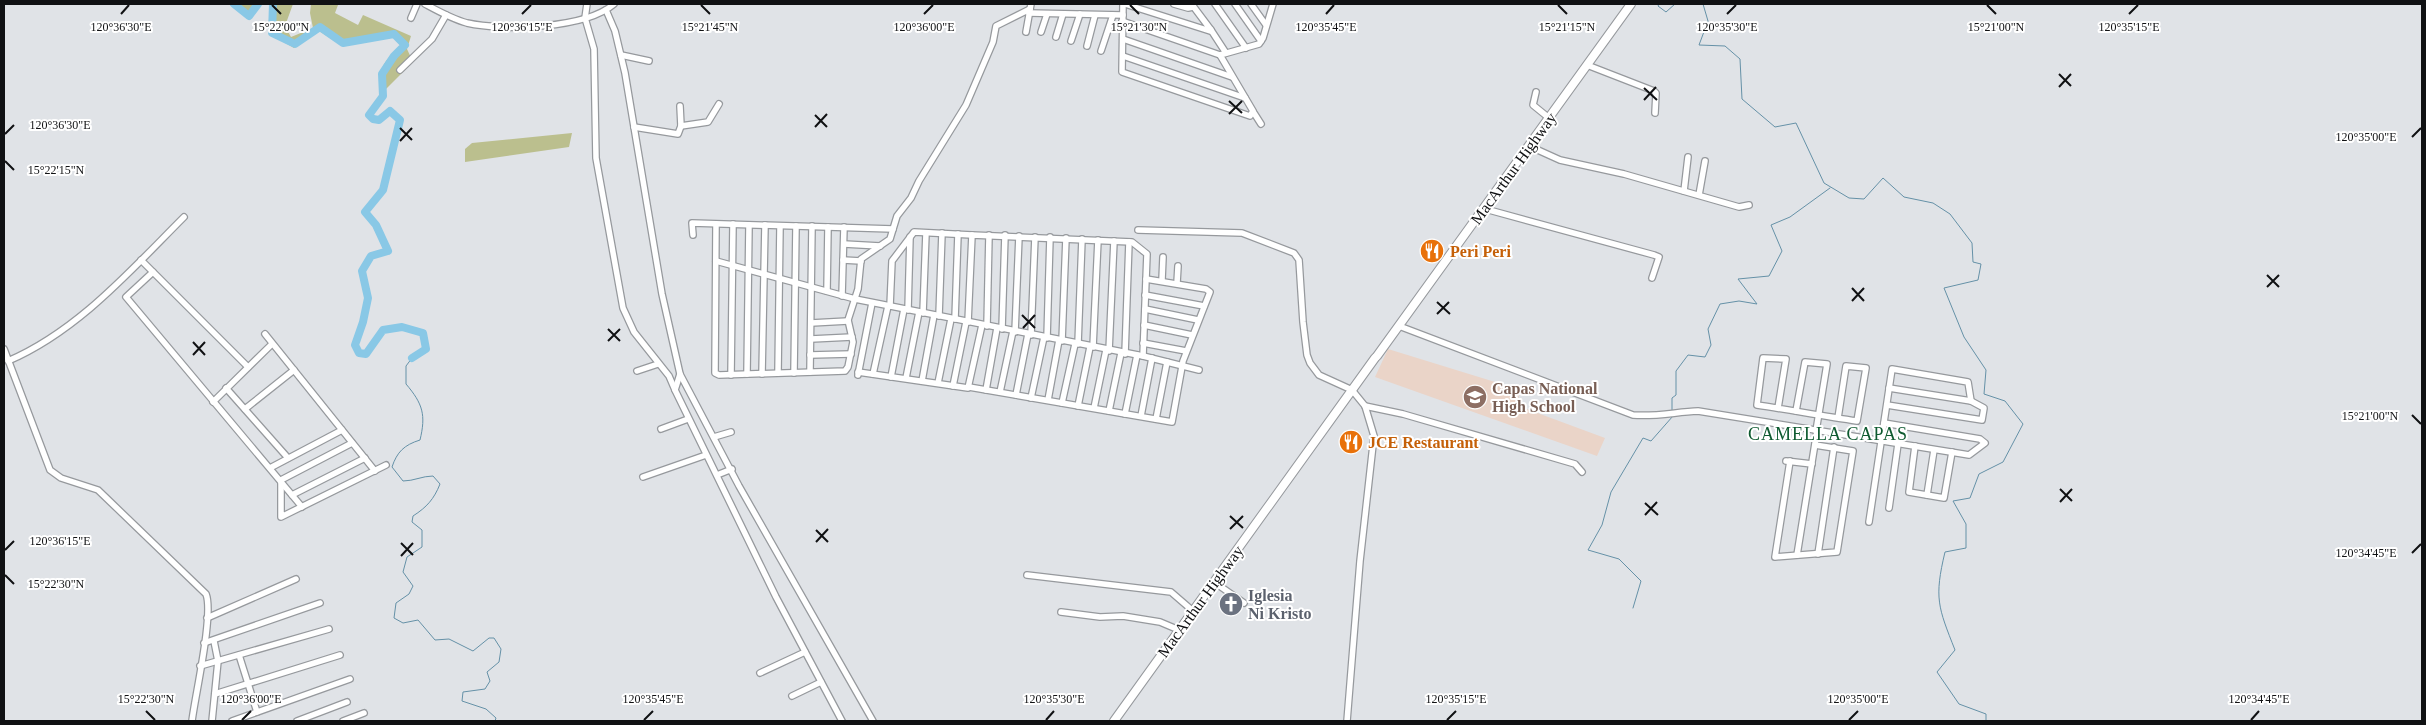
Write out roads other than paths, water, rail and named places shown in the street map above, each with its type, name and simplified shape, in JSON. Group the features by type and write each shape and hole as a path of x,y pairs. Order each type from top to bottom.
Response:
{"highway":[{"name":"MacArthur Highway","path":"1114,721 1631,4"},
{"path":"1465,234 1478,224 1489,210 1515,174 1519,160"}],"street":[{"path":"411,18 417,4"},
{"path":"425,4 467,23 504,27 552,24 585,18 606,10 614,4"},
{"path":"587,4 585,18 594,49 596,158 624,308 634,332 669,376 706,455 805,652 842,721"},
{"path":"1123,80 1122,18 1124,4 1206,32 1211,30"},
{"path":"1174,4 1188,8 1193,5 1226,53"},
{"path":"1215,4 1246,48"},
{"path":"1235,4 1261,41"},
{"path":"716,224 716,373 719,376 844,371 848,367 852,337 848,321 858,289 862,256 888,242 897,216 911,198 918,181 966,105 993,42 996,26 1030,9 1047,14 1113,15 1220,54 1255,47 1261,41 1273,4"},
{"path":"1253,5 1266,25"},
{"path":"1026,32 1030,9"},
{"path":"606,10 615,31 621,55 660,285 680,374 873,721"},
{"path":"1041,32 1047,14"},
{"path":"1056,37 1063,14"},
{"path":"1071,41 1080,14"},
{"path":"400,70 432,39 446,15"},
{"path":"1086,46 1095,15"},
{"path":"1101,51 1113,15"},
{"path":"1123,39 1232,77"},
{"path":"1220,54 1261,124"},
{"path":"621,55 649,61"},
{"path":"1123,56 1245,98"},
{"path":"1587,65 1654,91 1656,93 1655,113"},
{"path":"1122,72 1247,116 1252,116 1254,113"},
{"path":"1536,92 1533,106 1549,118"},
{"path":"681,126 694,126 710,121 719,104"},
{"path":"634,127 676,134 680,132 681,126 680,106"},
{"path":"1529,146 1560,160 1684,191 1739,207 1749,205"},
{"path":"1684,191 1688,157"},
{"path":"1699,195 1705,161"},
{"path":"1489,210 1654,255 1658,257 1658,260 1652,278"},
{"path":"8,361 73,323 118,284 184,217"},
{"path":"693,235 692,224 893,228"},
{"path":"731,375 733,224"},
{"path":"747,374 749,225"},
{"path":"762,374 765,225"},
{"path":"778,374 780,226"},
{"path":"794,373 796,226"},
{"path":"810,372 812,226"},
{"path":"826,291 828,227"},
{"path":"842,296 844,227"},
{"path":"1138,230 1242,233 1294,252 1299,260 1305,338 1310,363 1319,374 1352,390 1365,406 1374,436 1360,561 1347,721"},
{"path":"873,374 889,306 892,261 914,232 1129,242 1139,246 1147,254 1143,343 1125,414"},
{"path":"906,378 921,313 926,233"},
{"path":"922,381 937,316 942,234"},
{"path":"938,383 953,319 958,234"},
{"path":"953,386 967,322 972,235"},
{"path":"969,387 984,325 989,235"},
{"path":"986,390 999,328 1005,235"},
{"path":"1000,392 1014,331 1019,236"},
{"path":"891,377 906,310 910,237"},
{"path":"1016,395 1029,335 1035,237"},
{"path":"1031,398 1045,338 1050,237"},
{"path":"1048,400 1060,341 1066,238"},
{"path":"1062,403 1076,344 1082,239"},
{"path":"1078,406 1092,347 1098,240"},
{"path":"1094,408 1107,350 1114,241"},
{"path":"1109,411 1123,353 1129,242"},
{"path":"844,244 880,246"},
{"path":"1162,280 1163,257"},
{"path":"141,260 248,368"},
{"path":"843,260 861,260"},
{"path":"716,261 872,303 1152,358 1200,370"},
{"path":"1177,283 1178,266"},
{"path":"153,272 126,297 302,507"},
{"path":"872,303 858,373 969,387 1172,422 1186,351 1209,295 1209,290 1162,280 1146,279"},
{"path":"1145,294 1204,306"},
{"path":"1145,309 1198,320"},
{"path":"811,323 848,321"},
{"path":"1144,325 1192,335"},
{"path":"1399,326 1633,415 1652,417 1671,413 1698,411 1934,450 1969,454 1985,442 1980,438 1884,423"},
{"path":"264,334 375,471"},
{"path":"811,339 852,337"},
{"path":"1143,343 1186,351"},
{"path":"213,402 272,344"},
{"path":"4,349 50,470 63,479 94,488 204,591 208,602 207,618 192,721"},
{"path":"810,355 850,354"},
{"path":"1141,416 1152,358"},
{"path":"1778,408 1786,359 1764,358 1756,405 1778,408 1818,415 1857,421 1866,368 1846,366 1838,418"},
{"path":"1156,419 1167,362"},
{"path":"1796,411 1805,362 1827,364 1797,555"},
{"path":"636,371 658,364"},
{"path":"1870,522 1892,369 1968,382 1972,400"},
{"path":"245,409 294,370"},
{"path":"675,390 680,374"},
{"path":"226,388 288,458"},
{"path":"1887,405 1982,420 1984,408 1972,400 1890,388"},
{"path":"1365,406 1404,414 1575,464 1582,472"},
{"path":"661,429 688,419"},
{"path":"270,468 342,430"},
{"path":"714,437 731,432"},
{"path":"281,480 352,443"},
{"path":"1889,508 1898,444"},
{"path":"1812,464 1788,461 1775,556 1818,554 1837,550 1853,451 1815,445"},
{"path":"1916,446 1909,492 1944,498 1952,452"},
{"path":"1818,554 1834,447"},
{"path":"1926,495 1934,450"},
{"path":"643,477 706,455"},
{"path":"292,495 364,458"},
{"path":"281,480 281,517 386,465"},
{"path":"717,475 732,470"},
{"path":"1027,575 1171,592 1193,611"},
{"path":"207,618 296,579"},
{"path":"1214,582 1244,603"},
{"path":"204,643 320,603"},
{"path":"1060,612 1100,617 1123,616 1160,622 1180,630"},
{"path":"200,666 329,629"},
{"path":"212,721 218,661 214,640"},
{"path":"760,673 805,652"},
{"path":"239,655 257,712"},
{"path":"215,694 340,655"},
{"path":"232,721 350,679"},
{"path":"792,696 821,682"},
{"path":"297,721 347,702"},
{"path":"343,721 364,714"}],"waterway":[{"path":"234,4 249,16 258,4"},
{"path":"273,4 272,33 295,44 320,27 343,43 394,34 405,45 394,56 382,74 383,96 369,115 373,119 379,120 390,111 400,120 383,190 365,212 376,225 388,251 371,256 362,271 368,298 363,322 355,345 359,353 366,354 383,330 402,327 423,333 426,349 412,358"},
{"path":"1659,4 1658,6 1666,12 1675,4"},
{"path":"1703,4 1708,21 1699,45 1725,46 1740,59 1742,99 1775,127 1796,123 1824,183 1849,198 1864,199 1883,178 1904,197 1933,203 1950,214 1972,243 1973,262 1981,264 1978,280 1944,288 1964,337 1986,370 1984,394 2005,401 2023,424 2003,462 1979,474 1970,498 1953,501 1966,524 1966,548 1945,552 1939,592 1941,612 1955,650 1937,672 1959,704 1986,714 1986,721"},
{"path":"1672,412 1672,398 1676,395 1676,371 1688,355 1705,357 1711,345 1708,329 1720,304 1739,301 1757,304 1738,279 1769,276 1782,251 1771,225 1790,217 1830,188"},
{"path":"412,358 406,366 406,384 422,410 422,431 420,440 402,450 396,457 392,467 403,481 433,476 440,484 430,502 413,516 412,522 422,530 422,547 407,557 403,572 413,586 409,594 396,603 394,618 403,623 418,620 435,640 449,639 473,651 489,638 494,638 501,649 499,662 487,672 490,681 485,689 463,692 462,701 486,709 496,718 495,721"},
{"path":"1633,608 1641,581 1619,559 1588,550 1602,525 1611,492 1643,438 1651,441 1673,416"}],"place":[{"name":"Peri Peri","path":"1432,251"},
{"name":"Capas National High School","path":"1475,397"},
{"name":"JCE Restaurant","path":"1351,442"},
{"name":"Iglesia Ni Kristo","path":"1231,604"}],"district":[{"name":"CAMELLA CAPAS","path":"1828,434"}]}
